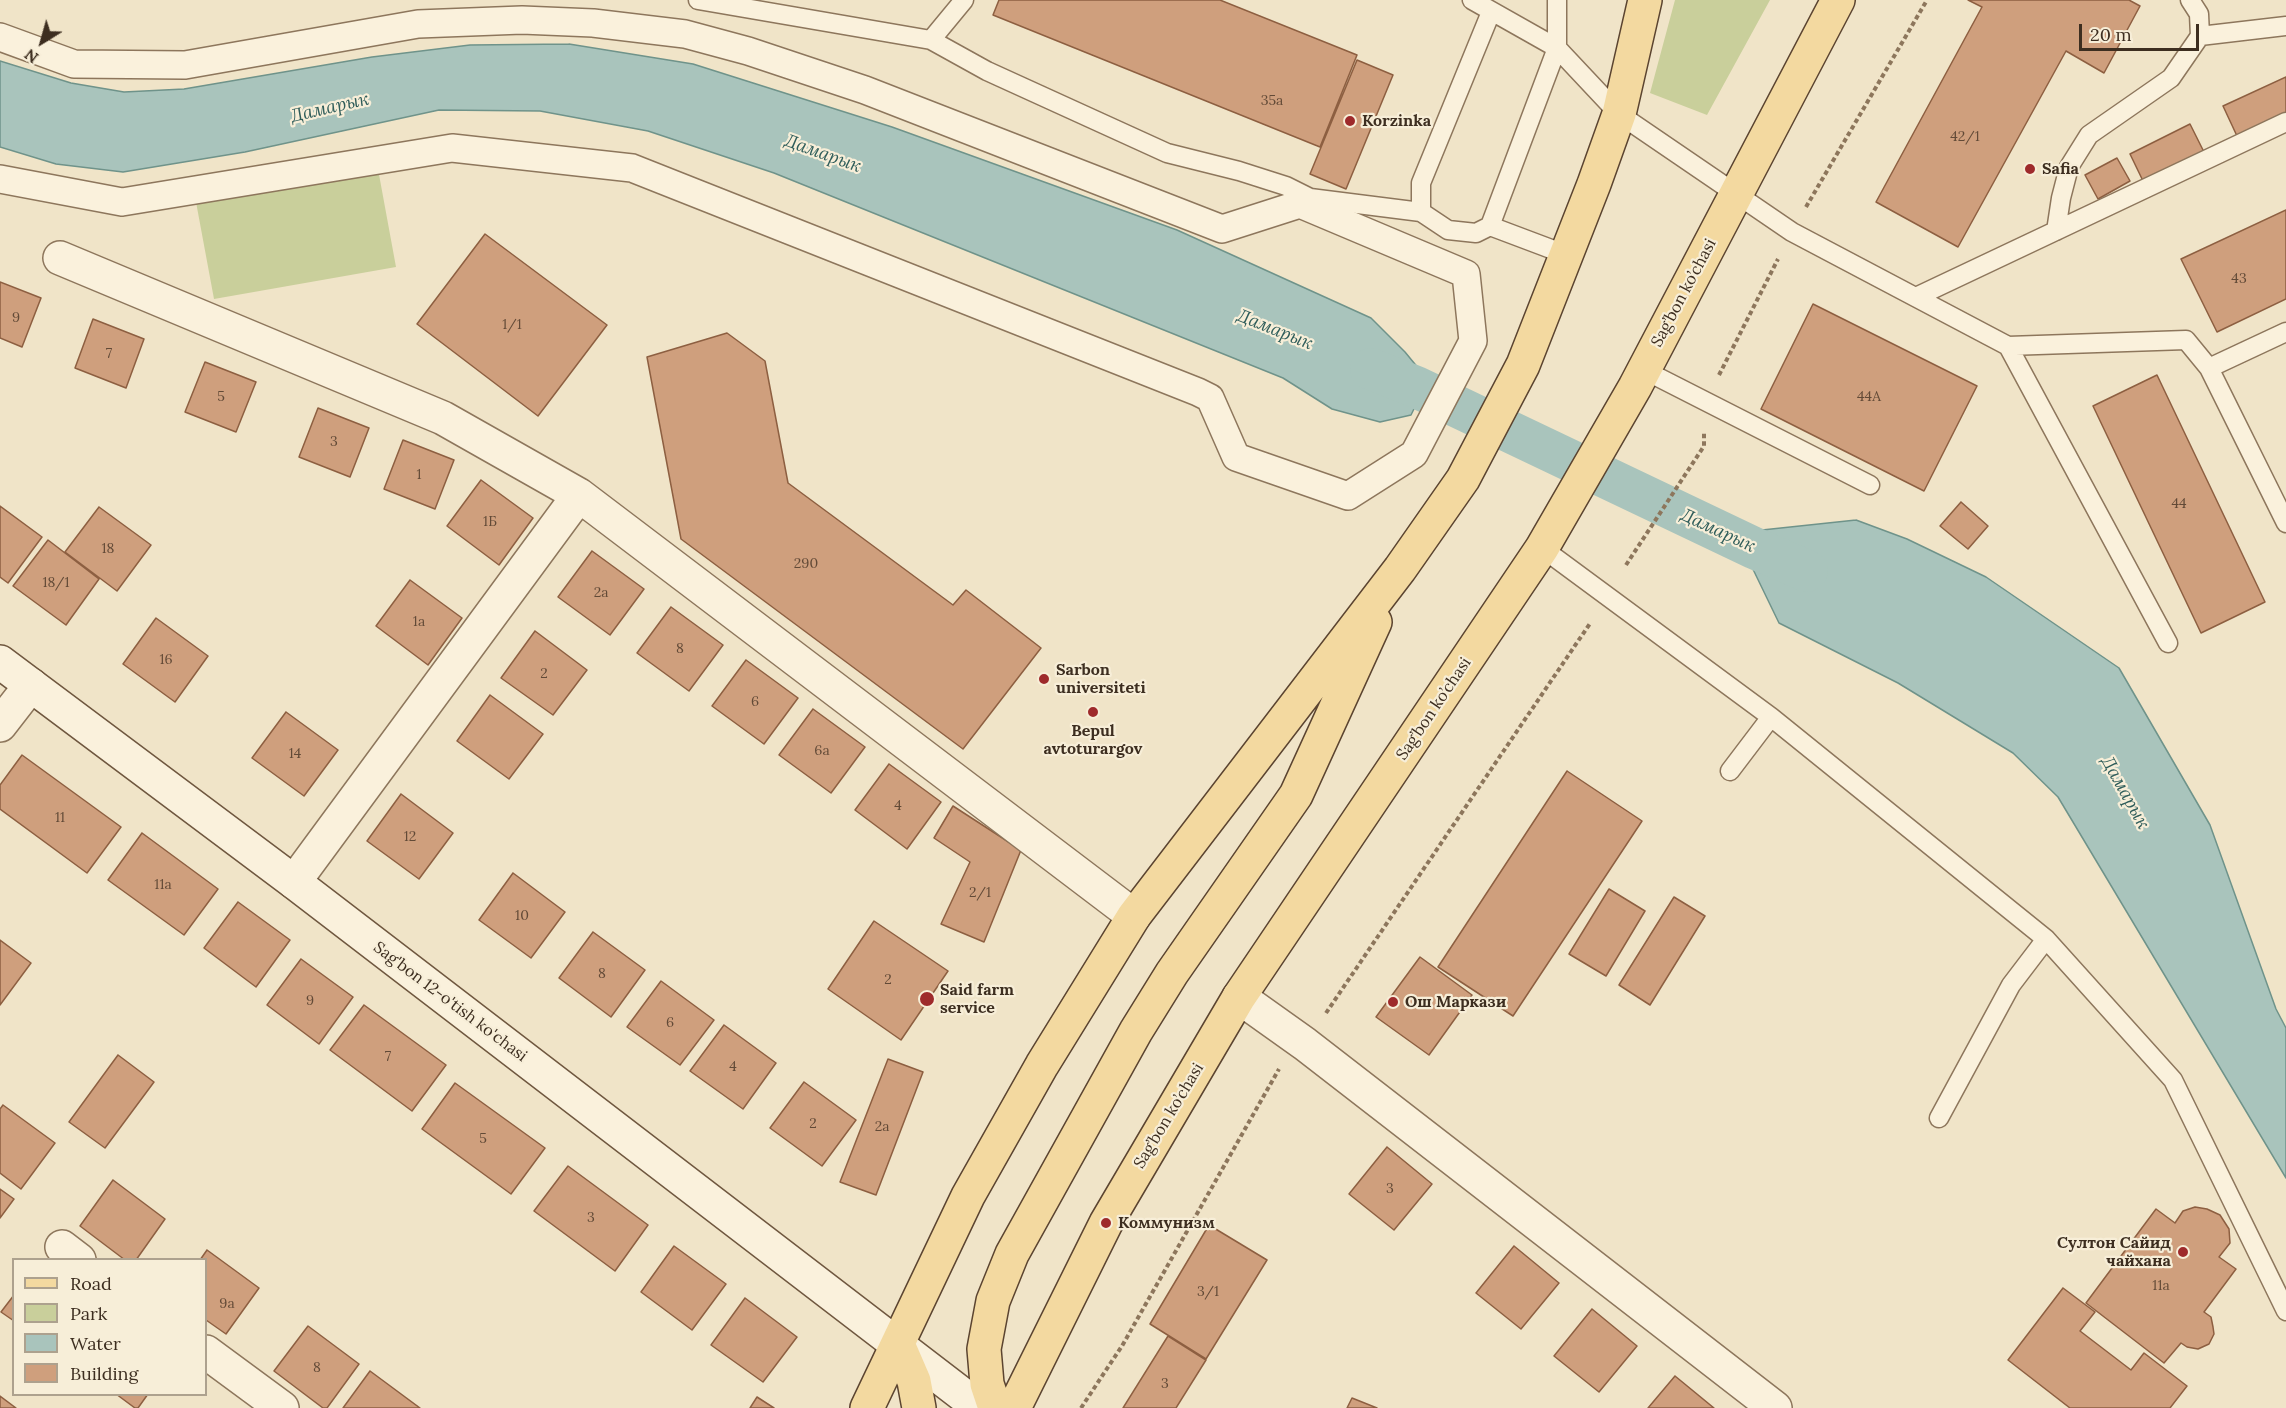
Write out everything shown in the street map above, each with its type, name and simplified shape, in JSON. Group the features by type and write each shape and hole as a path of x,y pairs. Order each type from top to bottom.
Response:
{"main road":[{"path":"867,1408 968,1196 1042,1065 1134,916 1400,569 1463,479 1523,365 1567,255 1619,114 1645,0"},
{"name":"Sag’bon ko’chasi","path":"1014,1408 1106,1223 1239,997 1548,539 1644,370 1838,0"},
{"path":"994,1408 987,1384 984,1349 993,1301 1012,1254 1136,1031 1172,974 1296,795 1400,569"},
{"path":"898,1344 914,1382 920,1408"}],"street":[{"path":"0,37 74,64 186,65 418,24 522,20 593,23 686,34 748,51 865,90 1222,229 1300,204 1466,273 1473,340 1414,454 1348,496 1236,457 1210,398 1198,392 632,168 452,148 122,202 0,178"},
{"path":"60,258 444,418 579,495 1134,916"},
{"path":"294,882 579,495"},
{"name":"Sag'bon 12-o'tish ko'chasi","path":"0,662 294,882 980,1408"},
{"path":"0,725 32,685"},
{"path":"1239,997 1305,1044 1775,1408"},
{"path":"207,1353 282,1408"}],"lane":[{"path":"698,0 931,40 987,71 1167,153 1239,171 1286,186 1310,198 1421,212 1448,230 1476,233 1490,226 1557,48 1557,0"},
{"path":"931,40 964,0"},
{"path":"1472,0 1557,48 1619,114 1792,232 2008,346 2186,340 2209,368 2286,523"},
{"path":"2056,231 2069,167 2089,135 2171,78 2200,36 2199,14 2190,0"},
{"path":"1421,212 1421,183 1491,12"},
{"path":"2200,36 2286,26"},
{"path":"1916,297 2286,122"},
{"path":"1490,226 1567,255"},
{"path":"2209,368 2286,332"},
{"path":"2008,346 2168,643"},
{"path":"1644,370 1870,485"},
{"path":"1548,539 1608,596 1771,717 2046,939 2173,1080 2286,1311"},
{"path":"1730,771 1771,717"},
{"path":"1939,1118 2011,985 2046,939"}],"path":[{"path":"1626,566 1704,446"},
{"path":"1081,1408 1122,1346 1276,1072 1305,1044 1608,596"}],"green space":[{"path":"1675,0 1770,0 1707,115 1650,93"},
{"path":"378,169 396,267 214,299 196,202"}],"water":[{"path":"569,44 693,64 892,127 1177,230 1371,318 1405,352 1428,380 1411,415 1380,422 1332,409 1283,378 774,173 648,131 540,111 439,110 245,152 123,172 56,164 0,147 0,61 71,83 124,92 184,89 372,57 470,45"},
{"path":"1856,520 1907,539 1986,577 2119,668 2210,825 2276,1009 2286,1028 2286,1178 2058,797 2013,753 1898,683 1779,623 1749,561 1762,530"}],"building":[{"path":"999,0 1220,0 1357,55 1320,147 993,15"},
{"path":"1968,0 2129,0 2140,6 2104,73 2066,51 1958,247 1876,202 1982,7"},
{"path":"1357,60 1393,75 1346,189 1310,174"},
{"path":"2286,77 2286,113 2237,136 2223,106"},
{"path":"2190,124 2204,152 2144,183 2130,154"},
{"path":"2117,158 2130,181 2098,199 2085,175"},
{"path":"2286,210 2286,299 2217,332 2181,259"},
{"path":"485,234 607,325 538,416 417,324"},
{"path":"0,282 41,298 22,347 0,338"},
{"path":"1813,304 1977,386 1924,491 1761,409"},
{"path":"93,319 144,339 126,388 75,368"},
{"path":"727,333 765,361 788,483 953,605 966,590 1041,648 963,749 681,539 647,357"},
{"path":"205,362 256,382 236,432 185,412"},
{"path":"2157,375 2265,602 2201,633 2093,406"},
{"path":"318,408 369,428 350,477 299,457"},
{"path":"403,440 454,460 435,509 384,489"},
{"path":"481,480 533,518 499,565 447,526"},
{"path":"1961,502 1988,526 1968,549 1940,526"},
{"path":"0,506 42,537 8,583 0,577"},
{"path":"99,507 151,545 117,591 65,552"},
{"path":"48,540 99,579 66,625 13,586"},
{"path":"592,551 644,589 610,635 558,597"},
{"path":"410,580 462,618 428,665 376,626"},
{"path":"671,607 723,645 689,691 637,653"},
{"path":"156,618 208,656 175,702 123,664"},
{"path":"535,631 587,670 553,715 501,678"},
{"path":"746,660 798,698 764,744 712,706"},
{"path":"490,695 543,734 509,779 457,741"},
{"path":"813,709 865,747 831,793 779,755"},
{"path":"286,712 338,750 304,796 252,758"},
{"path":"22,755 121,827 87,873 0,809 0,785"},
{"path":"889,764 941,802 907,849 855,810"},
{"path":"1567,771 1642,821 1513,1016 1438,967"},
{"path":"401,794 453,833 419,879 367,841"},
{"path":"953,806 1021,850 984,942 941,924 970,862 934,838"},
{"path":"142,833 218,889 184,935 108,880"},
{"path":"513,873 565,912 531,958 479,920"},
{"path":"1609,889 1645,911 1606,976 1569,954"},
{"path":"1674,897 1705,916 1650,1005 1619,985"},
{"path":"238,902 290,940 256,987 204,948"},
{"path":"874,921 948,971 901,1040 828,989"},
{"path":"593,932 645,970 611,1017 559,978"},
{"path":"0,940 31,963 0,1005"},
{"path":"1420,957 1472,995 1429,1055 1376,1017"},
{"path":"301,959 353,997 319,1044 267,1005"},
{"path":"661,981 714,1020 680,1065 627,1027"},
{"path":"364,1005 446,1065 412,1111 330,1050"},
{"path":"724,1025 776,1063 743,1109 690,1071"},
{"path":"118,1055 154,1082 105,1148 69,1122"},
{"path":"888,1059 923,1072 876,1195 840,1182"},
{"path":"804,1082 856,1120 822,1166 770,1128"},
{"path":"455,1083 545,1148 511,1194 422,1129"},
{"path":"3,1105 55,1143 21,1189 0,1173 0,1109"},
{"path":"1387,1147 1432,1184 1394,1230 1349,1194"},
{"path":"568,1166 648,1225 615,1271 534,1211"},
{"path":"113,1180 165,1219 137,1258 122,1258 80,1226"},
{"path":"0,1189 14,1199 0,1218"},
{"path":"2195,1207 2220,1215 2229,1229 2230,1243 2219,1257 2236,1269 2204,1312 2211,1317 2213,1327 2214,1334 2209,1344 2198,1349 2181,1343 2164,1363 2086,1303 2156,1209 2175,1223 2183,1211"},
{"path":"1209,1225 1267,1260 1206,1359 1150,1324"},
{"path":"674,1246 726,1284 692,1330 641,1292"},
{"path":"1514,1246 1559,1283 1521,1329 1476,1293"},
{"path":"207,1250 259,1288 226,1334 207,1321 207,1258 201,1258"},
{"path":"2063,1288 2095,1312 2080,1331 2131,1370 2144,1353 2187,1386 2170,1408 2070,1408 2008,1360"},
{"path":"12,1298 12,1320 1,1312"},
{"path":"745,1298 797,1337 763,1382 711,1345"},
{"path":"1592,1309 1637,1346 1599,1392 1554,1356"},
{"path":"308,1326 359,1364 327,1408 323,1408 274,1371"},
{"path":"1168,1336 1206,1360 1176,1408 1123,1408"},
{"path":"370,1371 420,1408 343,1408"},
{"path":"1675,1376 1714,1408 1648,1408"},
{"path":"0,1396 16,1408 0,1408"},
{"path":"119,1396 147,1396 138,1408"},
{"path":"757,1397 774,1408 750,1408"},
{"path":"1352,1398 1377,1408 1347,1408"}],"waterway":[{"name":"Дамарык","path":"1371,369 1416,387 1807,571"}],"place":[{"name":"Korzinka","path":"1350,121"},
{"name":"Safia","path":"2030,169"},
{"name":"Sarbon universiteti","path":"1044,679"},
{"name":"Bepul avtoturargov","path":"1093,712"},
{"name":"Said farm service","path":"927,999"},
{"name":"Ош Маркази","path":"1393,1002"},
{"name":"Коммунизм","path":"1106,1223"},
{"name":"Султон Сайид чайхана","path":"2183,1252"}]}
